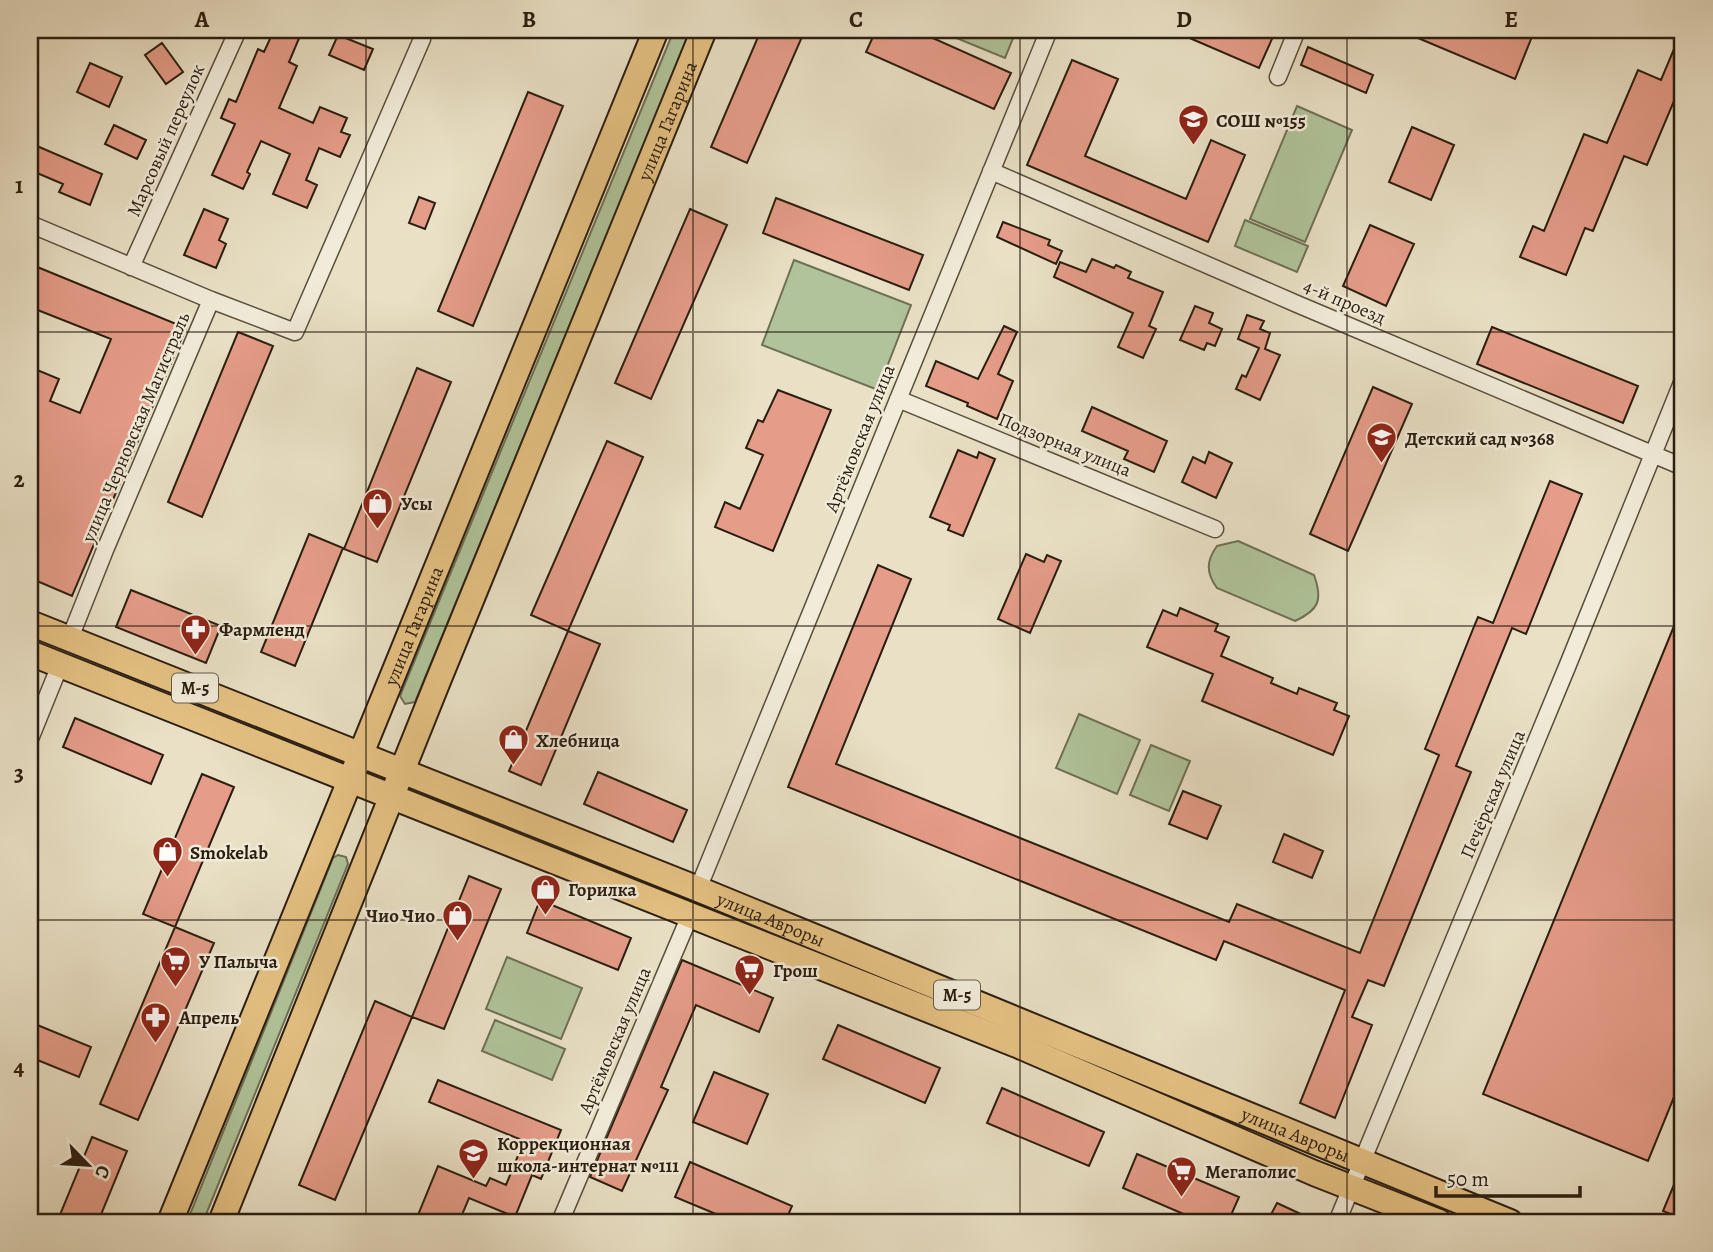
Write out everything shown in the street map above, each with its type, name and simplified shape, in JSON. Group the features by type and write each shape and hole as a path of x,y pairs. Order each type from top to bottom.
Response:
{"main road":[{"name":"улица Гагарина","path":"170,1222 656,30"},
{"name":"улица Гагарина","path":"221,1222 704,30"},
{"name":"улица Авроры","path":"30,623 698,889 1510,1222"},
{"name":"улица Авроры","path":"30,653 1017,1045 1350,1188 1438,1222"}],"street":[{"name":"Марсовый переулок","path":"131,267 238,30"},
{"name":"Артёмовская улица","path":"698,889 1049,30"},
{"path":"1278,77 1297,30"},
{"name":"улица Черновская Магистраль","path":"70,638 212,300 295,332 422,39"},
{"name":"4-й проезд","path":"991,171 1683,467"},
{"path":"30,224 212,300"},
{"name":"Печёрская улица","path":"1337,1222 1683,380"},
{"name":"Подзорная улица","path":"898,399 1214,529"},
{"path":"30,739 60,665"},
{"name":"Артёмовская улица","path":"560,1222 691,914"}],"green space":[{"path":"674,30 691,30 415,702 405,704 400,696"},
{"path":"937,30 1015,30 1016,31 1005,58"},
{"path":"1297,106 1352,130 1305,242 1250,219"},
{"path":"1245,220 1308,246 1297,272 1235,246"},
{"path":"794,260 911,305 878,390 762,345"},
{"path":"1238,541 1314,575 1318,598 1314,608 1295,621 1217,588 1209,572 1211,557 1217,546"},
{"path":"1079,714 1140,740 1117,794 1056,768"},
{"path":"1151,745 1190,761 1169,811 1130,795"},
{"path":"338,855 346,857 348,864 203,1222 187,1222 333,858"},
{"path":"507,957 582,988 561,1039 486,1009"},
{"path":"495,1020 565,1049 552,1080 482,1051"}],"building":[{"path":"274,30 296,30 294,34 300,36 289,62 297,66 279,108 313,123 320,107 347,118 341,132 350,135 340,157 319,148 306,180 317,185 307,208 273,194 290,154 261,141 247,172 250,174 243,189 212,175 235,124 221,118 229,99 236,102 258,49 264,52"},
{"path":"761,30 805,30 747,163 711,147"},
{"path":"876,30 915,30 1011,73 994,109 866,52"},
{"path":"1171,30 1276,30 1259,68"},
{"path":"1399,30 1523,30 1533,34 1515,79"},
{"path":"1682,30 1683,91 1679,89 1647,165 1624,156 1593,231 1585,228 1566,275 1520,257 1533,226 1544,231 1584,134 1607,143 1638,70 1661,80"},
{"path":"338,35 373,49 364,70 329,55"},
{"path":"162,43 183,72 166,84 145,55"},
{"path":"1308,47 1373,75 1366,93 1301,65"},
{"path":"1072,60 1118,79 1085,156 1186,199 1211,140 1245,155 1208,242 1027,165"},
{"path":"90,63 122,77 109,107 77,92"},
{"path":"528,92 563,106 473,326 438,311"},
{"path":"114,125 146,140 137,159 105,144"},
{"path":"1412,127 1454,145 1431,200 1389,182"},
{"path":"30,143 102,174 90,205 59,192 63,184 30,170"},
{"path":"419,197 435,203 425,229 409,223"},
{"path":"776,198 923,255 909,290 763,233"},
{"path":"204,209 228,219 219,240 226,244 216,268 184,255"},
{"path":"690,209 727,225 651,399 615,383"},
{"path":"1003,222 1050,240 1048,245 1062,251 1056,264 997,237"},
{"path":"1370,225 1414,244 1386,306 1343,286"},
{"path":"1092,259 1114,268 1116,265 1131,272 1128,278 1163,292 1149,326 1156,329 1143,358 1118,347 1133,313 1054,277 1060,262 1086,272"},
{"path":"30,264 186,328 72,596 30,578 30,367 59,379 50,401 80,413 111,339 30,307"},
{"path":"1195,306 1213,313 1209,323 1222,329 1215,346 1207,343 1204,350 1180,340"},
{"path":"1247,315 1264,321 1260,329 1270,333 1265,349 1280,355 1260,400 1236,389 1242,375 1246,377 1259,348 1238,339"},
{"path":"1004,326 1017,332 998,374 1013,381 997,419 967,406 968,403 926,386 936,361 978,379"},
{"path":"1492,327 1638,386 1623,423 1477,364"},
{"path":"238,332 273,346 202,517 168,502"},
{"path":"417,368 451,382 377,562 344,549"},
{"path":"1373,387 1412,404 1348,551 1310,534"},
{"path":"778,390 831,410 773,551 715,527 725,502 740,509 763,455 746,448 758,420 763,422"},
{"path":"1092,407 1167,441 1154,472 1124,459 1128,451 1082,431"},
{"path":"607,441 643,457 568,631 531,615"},
{"path":"958,450 977,458 979,452 995,459 963,536 948,530 950,525 930,517"},
{"path":"1209,452 1232,463 1216,498 1182,482 1193,457 1205,463"},
{"path":"1550,481 1582,494 1526,634 1512,628 1456,766 1471,772 1384,986 1368,980 1352,1017 1372,1025 1335,1118 1300,1103 1345,990 1224,941 1216,960 788,787 878,565 911,579 836,764 1229,922 1237,904 1360,953 1439,755 1425,749 1473,629 1478,617 1493,623"},
{"path":"309,534 343,548 295,666 261,652"},
{"path":"1026,554 1044,562 1047,555 1061,561 1030,633 998,619"},
{"path":"131,590 221,626 206,663 116,627"},
{"path":"1683,604 1683,1075 1648,1161 1483,1094"},
{"path":"1180,608 1218,624 1215,631 1229,637 1221,656 1273,678 1271,683 1297,694 1299,688 1337,703 1334,710 1349,716 1333,755 1202,701 1213,674 1147,647 1163,610 1177,616"},
{"path":"568,631 600,644 541,785 509,771"},
{"path":"75,718 163,755 151,784 63,747"},
{"path":"598,772 687,810 673,842 584,804"},
{"path":"202,774 234,787 175,927 143,914"},
{"path":"1183,791 1221,806 1207,839 1169,824"},
{"path":"1284,834 1323,851 1312,878 1273,862"},
{"path":"469,876 501,889 444,1029 412,1017"},
{"path":"540,900 631,938 618,970 527,933"},
{"path":"175,927 214,943 138,1120 100,1104"},
{"path":"682,960 773,998 759,1032 696,1005 661,1087 668,1090 622,1191 590,1177"},
{"path":"375,1001 412,1017 335,1200 299,1185"},
{"path":"30,1022 91,1047 79,1077 30,1057"},
{"path":"838,1025 940,1068 925,1103 823,1059"},
{"path":"714,1072 768,1094 747,1144 693,1122"},
{"path":"438,1080 561,1130 541,1179 532,1175 515,1217 469,1198 459,1222 435,1222 418,1215 438,1166 486,1186 490,1178 506,1185 524,1141 429,1102"},
{"path":"1002,1088 1104,1132 1089,1166 987,1123"},
{"path":"92,1137 127,1151 98,1222 57,1222"},
{"path":"1137,1154 1239,1197 1228,1222 1202,1222 1123,1188"},
{"path":"690,1162 792,1206 785,1222 735,1222 675,1197"},
{"path":"1683,1163 1683,1219 1663,1211"},
{"path":"1277,1203 1318,1222 1267,1222"}],"place":[{"name":"СОШ №155","path":"1193,147"},
{"name":"Детский сад №368","path":"1382,465"},
{"name":"Усы","path":"378,530"},
{"name":"Фармленд","path":"196,656"},
{"name":"Хлебница","path":"513,767"},
{"name":"Smokelab","path":"167,879"},
{"name":"Горилка","path":"545,916"},
{"name":"Чио Чио","path":"458,942"},
{"name":"У Палыча","path":"176,988"},
{"name":"Грош","path":"750,997"},
{"name":"Апрель","path":"156,1044"},
{"name":"Коррекционная школа-интернат №111","path":"474,1181"},
{"name":"Мегаполис","path":"1182,1198"}]}
